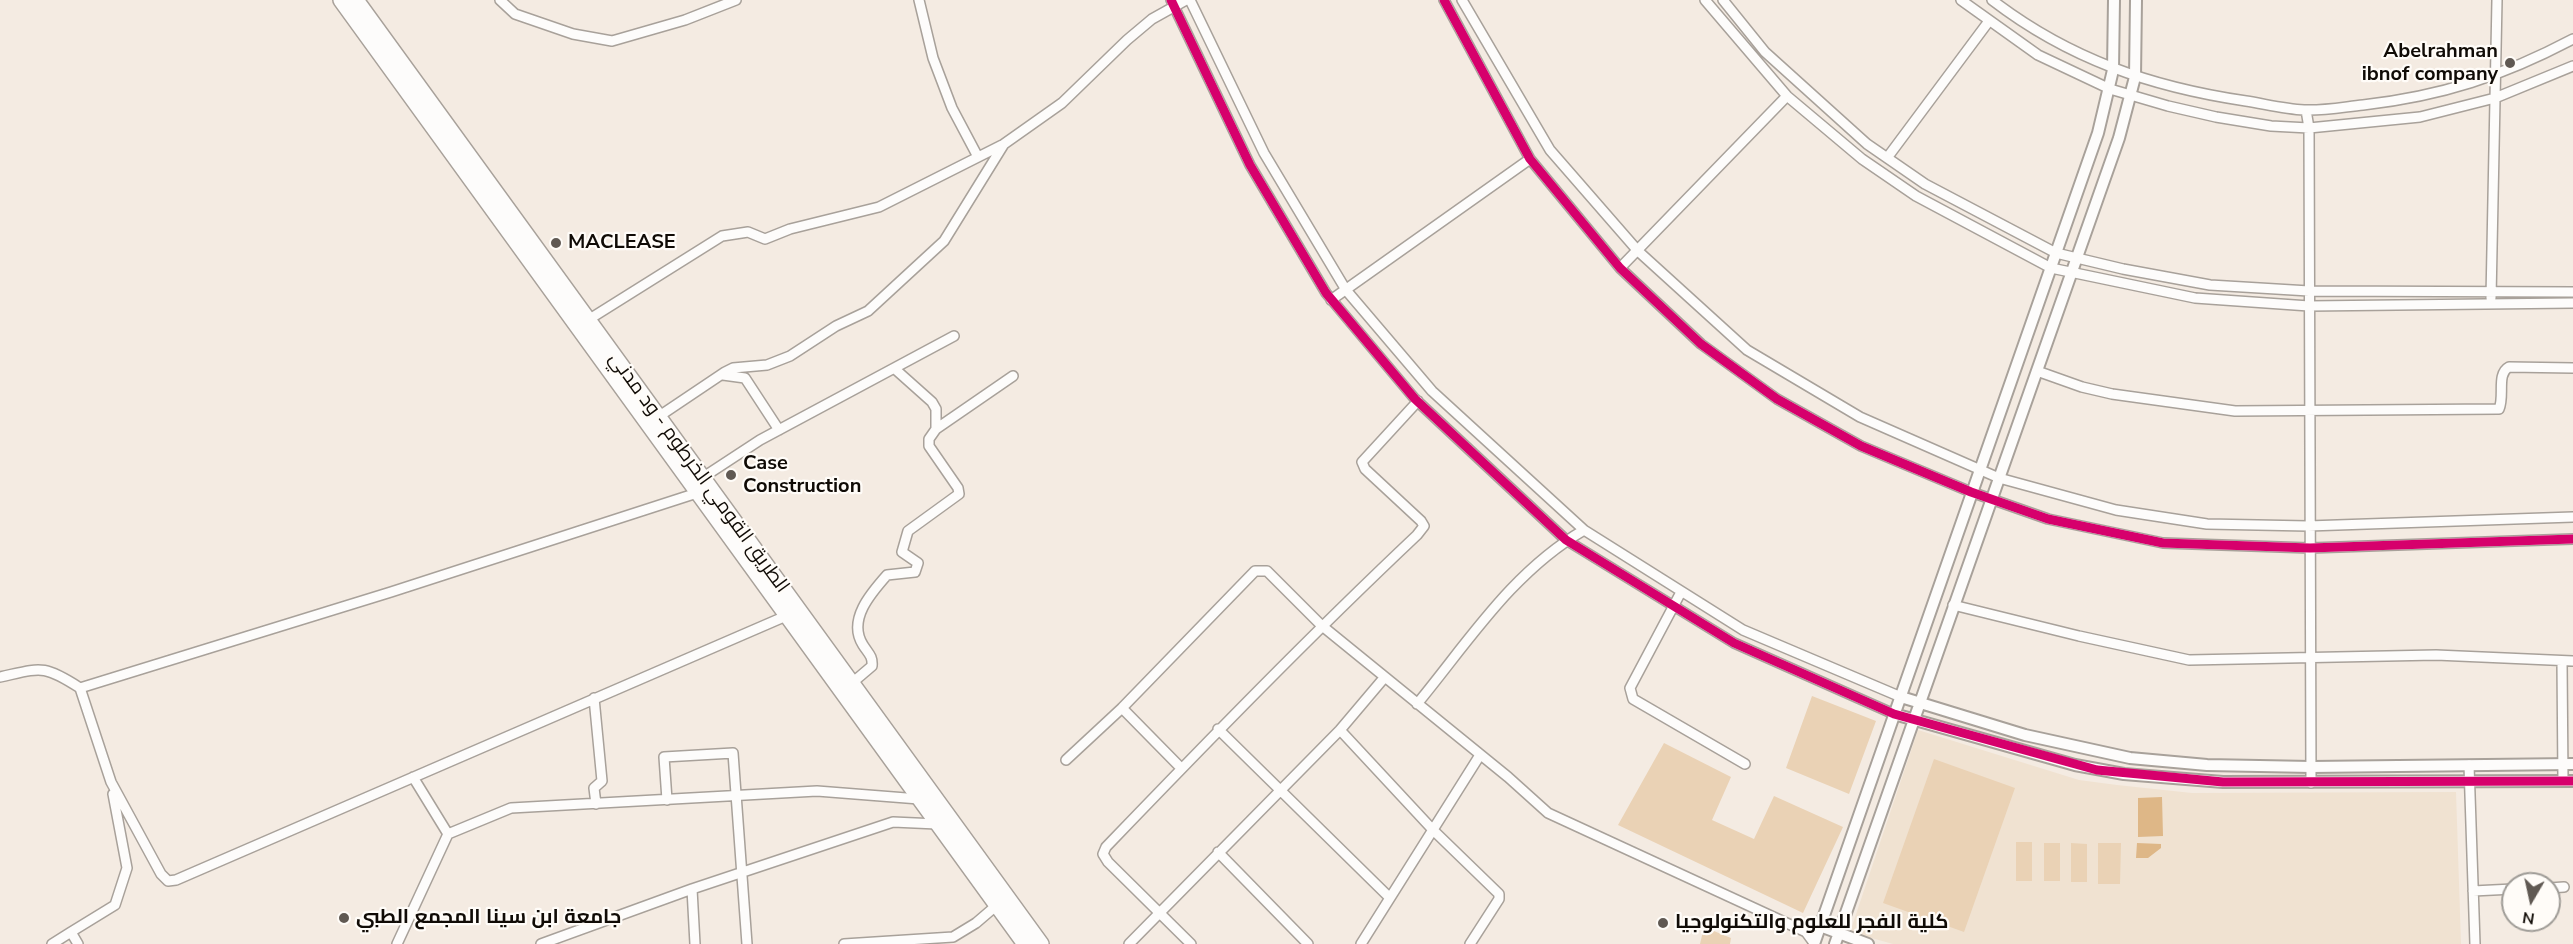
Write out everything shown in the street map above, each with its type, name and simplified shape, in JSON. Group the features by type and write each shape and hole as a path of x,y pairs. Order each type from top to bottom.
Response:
{"highway":[{"name":"الطريق القومي الخرطوم - ود مدني","path":"342,0 1024,944"},
{"name":"الطريق القومي الخرطوم - ود مدني","path":"356,0 1041,944"}],"street":[{"path":"500,0 515,14 573,34 612,41 685,20 736,0"},
{"path":"919,0 937,68 952,108 978,157"},
{"path":"588,320 722,236 748,232 765,239 790,229 879,207 1004,144 1062,103 1126,40 1152,19 1173,3 1188,0 1268,159 1346,290 1432,391 1584,530 1743,630 1920,704 2025,735 2114,756 2207,765 2312,767 2568,764"},
{"path":"1444,0 1530,159 1620,268 1701,344 1777,399 1861,446 1971,492 2048,519 2163,543 2310,548 2573,539"},
{"path":"1462,0 1550,150 1638,250 1747,350 1860,417 1999,478 2116,510 2207,524 2308,526 2573,517"},
{"path":"1705,0 1787,96 1862,159 1916,196 2051,268 2195,298 2310,306 2573,303"},
{"path":"1961,0 2038,55 2110,89 2216,117 2309,128 2420,117 2496,98 2573,66"},
{"path":"1992,0 2044,36 2113,70 2176,89 2306,110 2406,100 2463,87 2533,60 2573,39"},
{"path":"1815,944 2098,133 2113,70 2114,0"},
{"path":"1837,939 2119,138 2135,77 2136,0"},
{"path":"2491,304 2497,0"},
{"path":"1713,11 1727,1 1765,52 1867,144 1925,184 2056,253 2122,269 2210,285 2309,291 2573,292"},
{"path":"1173,3 1250,165 1330,300 1418,400 1566,540 1734,643 1914,721 2097,770 2196,781 2311,783 2568,781 2562,661"},
{"path":"1887,158 1989,21"},
{"path":"1620,268 1787,96"},
{"path":"2306,110 2309,128 2308,526 2311,783"},
{"path":"658,417 733,368 767,365 790,356 836,326 868,311 944,241 1004,144"},
{"path":"1250,165 1268,159"},
{"path":"1330,300 1530,159"},
{"path":"702,477 779,430 954,336"},
{"path":"2037,371 2097,391 2161,402 2245,412 2499,409 2502,403 2504,369 2509,367 2573,368"},
{"path":"895,369 932,402 936,409 936,429"},
{"path":"722,375 739,375 746,378 779,430"},
{"path":"852,683 872,666 872,657 858,636 857,628 870,595 887,575 915,572 918,563 902,552 908,531 959,494 958,488 929,446 929,439 936,429 1012,376"},
{"path":"1191,944 1108,862 1103,854 1106,847 1218,729 1424,526 1421,520 1365,469 1362,462 1418,400"},
{"path":"80,688 391,592 697,493"},
{"path":"1417,704 1497,603 1530,568 1566,540 1584,530"},
{"path":"1066,760 1122,708 1255,571 1267,571 1322,625 1548,813 1806,932 1815,944"},
{"path":"1681,592 1630,687 1630,694 1633,699 1744,764"},
{"path":"1953,605 2090,639 2189,660 2436,655 2573,661"},
{"path":"111,782 161,874 168,881 176,880 786,616"},
{"path":"0,677 34,670 50,670 80,688 111,782 128,868 115,905 52,944"},
{"path":"1129,944 1340,730 1384,678"},
{"path":"594,698 602,781 594,788 596,804"},
{"path":"1122,708 1181,768"},
{"path":"1218,729 1282,789 1390,898"},
{"path":"1340,730 1433,830 1500,895 1470,944"},
{"path":"667,800 664,757 733,753 747,944"},
{"path":"1361,944 1480,755"},
{"path":"2469,765 2475,944"},
{"path":"413,777 448,834"},
{"path":"397,944 448,834 511,808 817,791 920,799"},
{"path":"541,944 692,889 893,822 937,824"},
{"path":"1218,852 1308,944"},
{"path":"1845,854 1864,860"},
{"path":"692,889 695,944"},
{"path":"2473,891 2501,890"},
{"path":"844,944 954,937 976,923 997,905"},
{"path":"1806,932 1820,926"},
{"path":"1820,926 1837,939 1868,944"},
{"path":"71,932 78,944"}],"shaded area":[{"path":"1812,696 1876,721 1849,794 1786,768"},
{"path":"1918,730 2079,780 2117,785 2192,793 2456,792 2461,944 1893,944 1850,932"},
{"path":"1664,743 1731,777 1712,820 1754,839 1774,796 1843,827 1803,913 1618,825"},
{"path":"1934,759 2015,788 1964,932 1883,903"},
{"path":"2162,797 2163,836 2138,837 2138,798"},
{"path":"2016,842 2032,842 2032,881 2016,881"},
{"path":"2044,843 2060,843 2060,881 2044,881"},
{"path":"2071,843 2087,844 2087,882 2071,882"},
{"path":"2098,843 2121,843 2120,884 2098,884"},
{"path":"2137,843 2161,844 2161,848 2148,858 2136,858"},
{"path":"1704,927 1731,938 1730,944 1700,944"}],"cycle path":[{"path":"1171,0 1250,165 1326,293 1415,399 1566,540 1734,643 1894,714 2097,770 2223,782 2573,781"},
{"path":"1444,0 1530,159 1620,268 1701,344 1777,399 1861,446 1971,492 2048,519 2163,543 2310,548 2573,539"}],"place":[{"name":"Abelrahman ibnof company","path":"2510,63"},
{"name":"MACLEASE","path":"556,243"},
{"name":"Case Construction","path":"731,475"},
{"name":"جامعة ابن سينا المجمع الطبي","path":"344,918"},
{"name":"كلية الفجر للعلوم والتكنولوجيا","path":"1663,923"}]}
